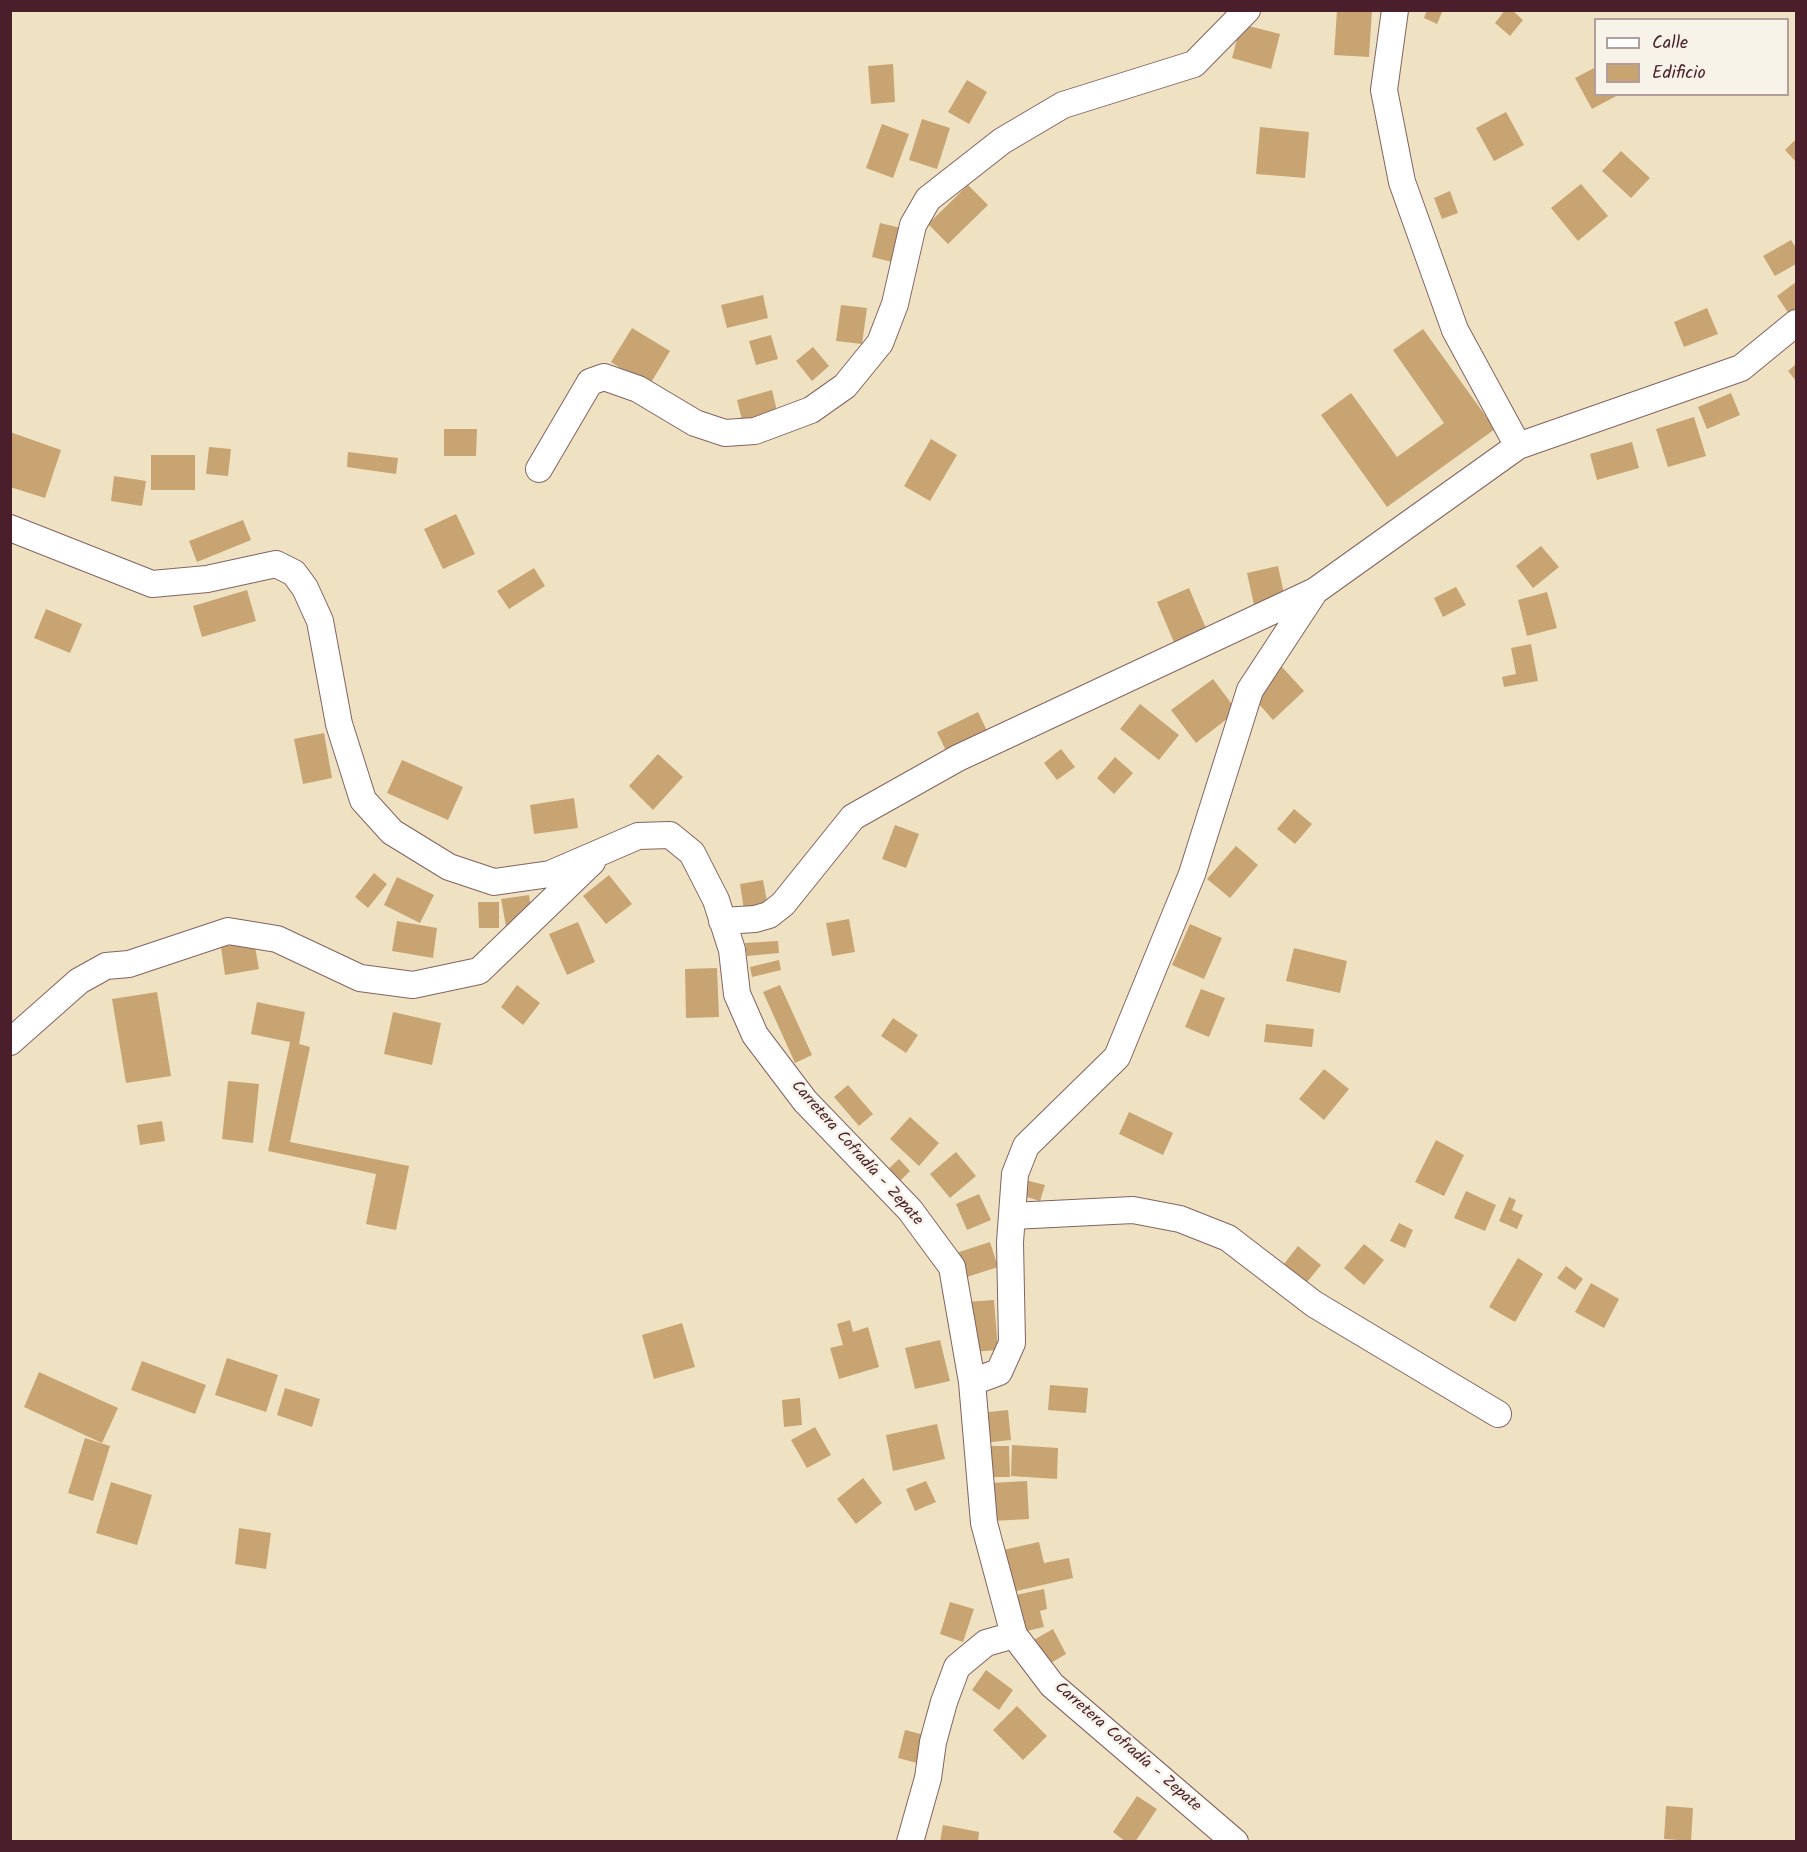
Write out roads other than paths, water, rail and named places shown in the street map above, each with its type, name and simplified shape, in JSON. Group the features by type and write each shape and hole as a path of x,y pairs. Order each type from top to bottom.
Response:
{"street":[{"path":"539,469 590,382 604,377 638,388 695,423 725,433 755,431 811,410 845,386 880,343 896,304 913,225 927,199 1002,141 1064,105 1194,64 1247,10"},
{"path":"1395,10 1384,90 1402,182 1455,330 1518,446"},
{"path":"722,921 755,919 769,915 783,904 853,817 958,758 1315,591 1518,446 1741,368 1797,323"},
{"name":"Carretera Cofradía - Zepate","path":"10,528 152,584 207,579 276,564 294,573 305,588 320,621 339,724 363,800 392,832 448,867 494,882 550,874 638,836 670,835 692,853 716,900 732,950 737,994 755,1035 805,1101 910,1210 952,1267 972,1382 984,1523 1014,1635 1052,1685 1235,1842"},
{"path":"972,1382 999,1372 1012,1343 1010,1242 1015,1174 1026,1146 1117,1057 1192,874 1250,690 1315,591"},
{"path":"10,1042 79,981 106,966 129,964 228,931 277,939 360,978 413,985 479,971 602,852"},
{"path":"1012,1216 1133,1210 1180,1219 1228,1238 1314,1304 1498,1414"},
{"path":"910,1842 928,1778 933,1742 957,1667 986,1642 1014,1635"}]}
